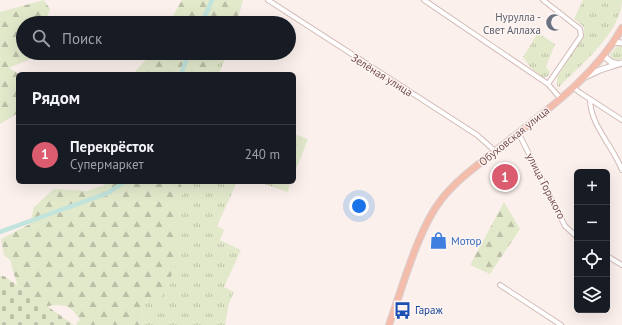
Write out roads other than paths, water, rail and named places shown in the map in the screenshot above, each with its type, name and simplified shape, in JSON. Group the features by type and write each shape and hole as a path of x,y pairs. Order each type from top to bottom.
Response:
{"main road":[{"name":"Обуховская улица","path":"389,325 420,239 435,208 456,183 574,87 604,56 622,28"}],"street":[{"name":"Зелёная улица","path":"268,0 293,16"},
{"path":"424,0 548,84 560,98"},
{"path":"543,0 550,2 580,29 582,34 548,84"},
{"name":"Зелёная улица","path":"296,18 477,135 495,151"},
{"path":"614,42 622,43"},
{"path":"604,56 611,62 620,63"},
{"path":"582,79 600,70 620,63"},
{"path":"574,87 579,92 622,120"},
{"path":"590,99 594,119 617,158 622,170"},
{"name":"улица Горького","path":"518,132 565,226 574,234"},
{"path":"610,258 622,265"},
{"path":"500,285 560,325"}],"waterway":[{"path":"205,16 212,0"},
{"path":"182,72 186,60"},
{"path":"0,232 108,193 121,184"}],"place":[{"name":"Нурулла - Свет Аллаха","path":"554,23"},
{"name":"Перекрёсток","path":"505,177"},
{"name":"Мотор","path":"438,241"},
{"name":"Гараж","path":"402,310"}]}
